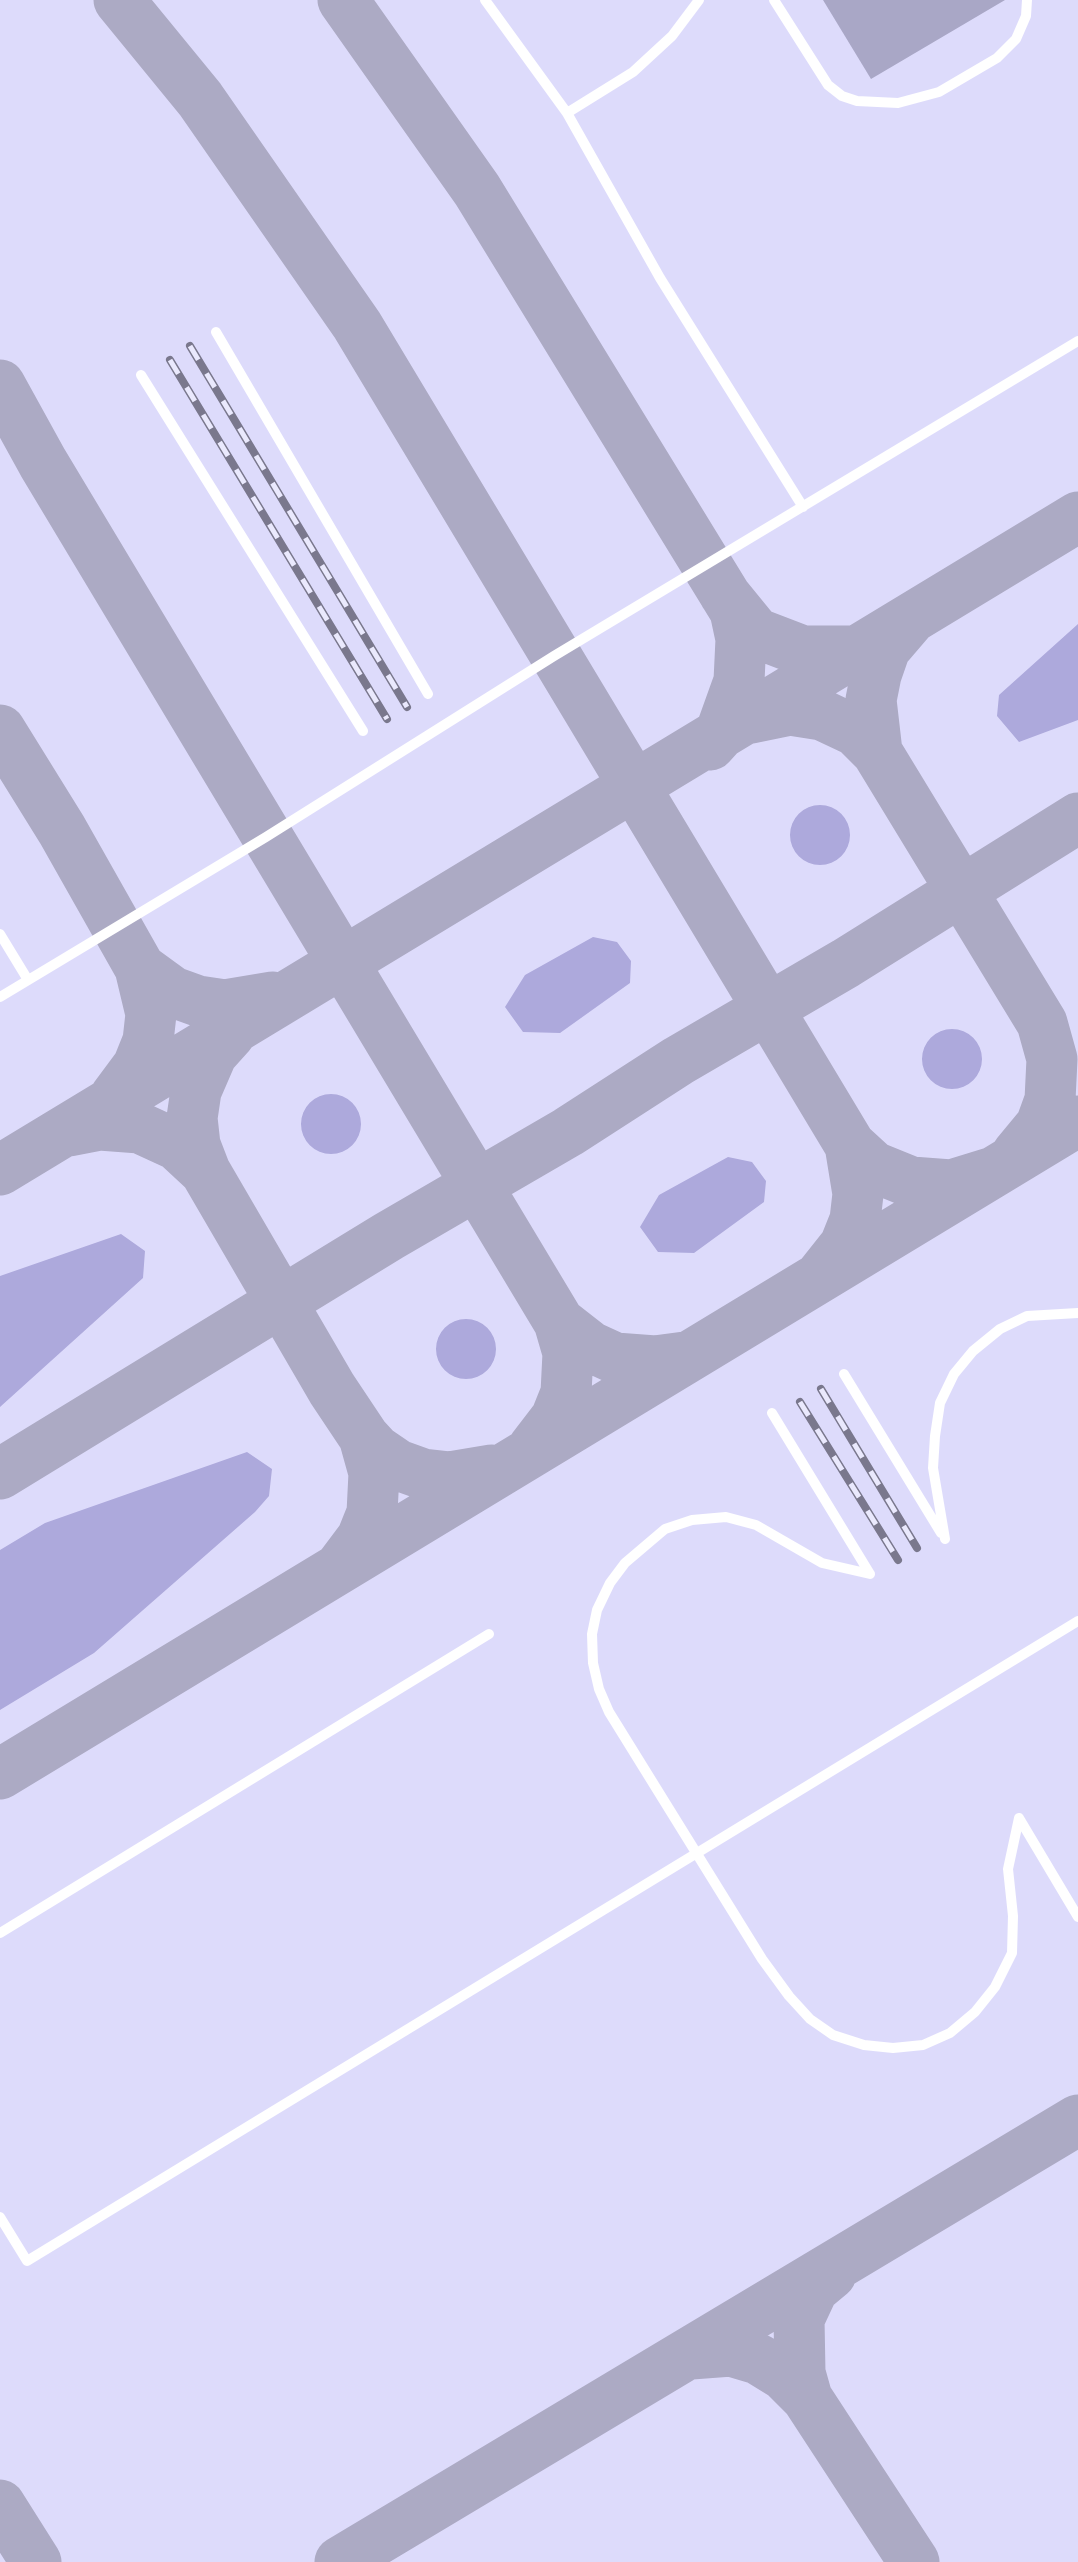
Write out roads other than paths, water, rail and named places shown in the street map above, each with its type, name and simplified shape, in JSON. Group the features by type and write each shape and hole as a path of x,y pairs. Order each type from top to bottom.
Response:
{"lane":[{"path":"485,0 567,113 660,278 803,507"},
{"path":"567,113 633,72 672,36 699,0"},
{"path":"774,0 828,85 842,96 857,101 898,103 939,92 997,58 1016,39 1026,16 1027,0"},
{"path":"216,332 428,694"},
{"path":"0,998 1078,341"},
{"path":"141,375 363,731"},
{"path":"0,934 28,980"},
{"path":"844,1374 945,1539 933,1468 940,1404 954,1374 973,1351 1000,1329 1027,1317 1078,1313"},
{"path":"772,1413 870,1574 822,1563 756,1525 726,1517 692,1520 665,1529 641,1546 610,1583 597,1610 592,1634 593,1663 599,1689 696,1854 762,1959 810,2019 833,2035 864,2045 892,2048 923,2045 950,2033 975,2012 995,1987 1012,1953 1013,1916 1008,1869 1019,1818 1078,1917"},
{"path":"0,2217 27,2261 1078,1621"},
{"path":"0,1933 489,1634"}],"railway":[{"path":"190,346 407,707"},
{"path":"170,360 387,719"},
{"path":"821,1389 917,1548"},
{"path":"800,1402 898,1560"}]}
